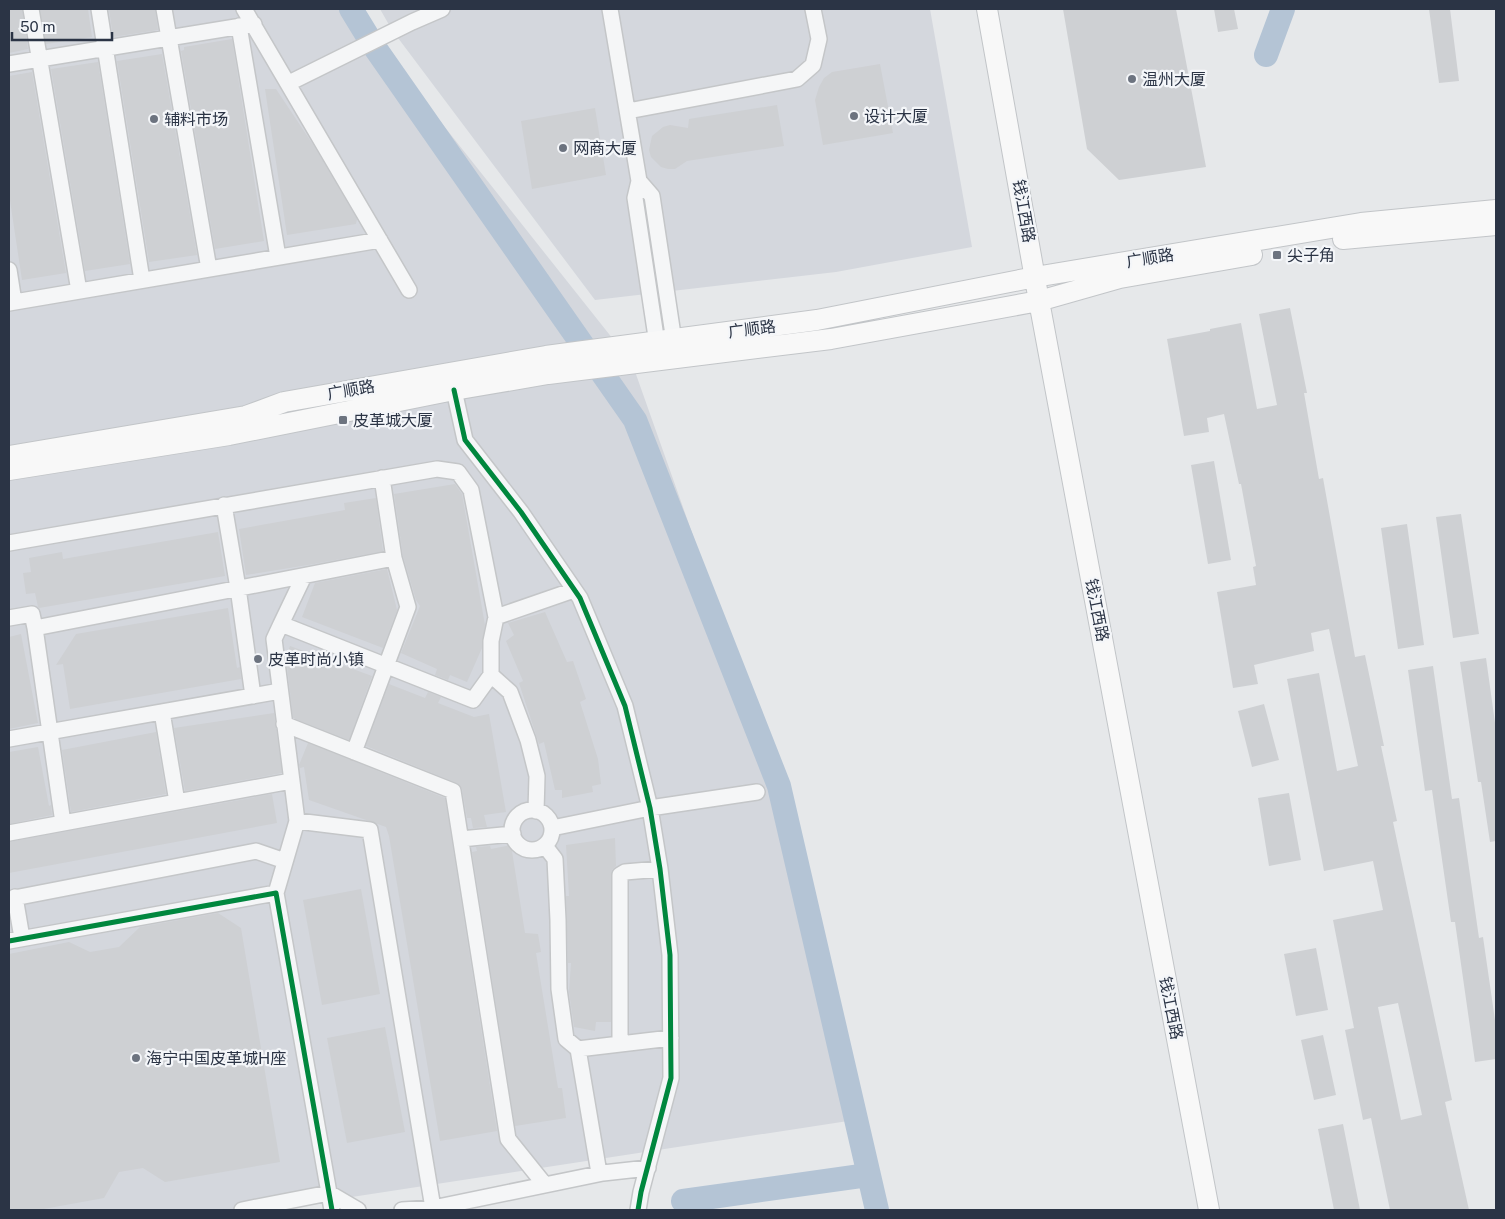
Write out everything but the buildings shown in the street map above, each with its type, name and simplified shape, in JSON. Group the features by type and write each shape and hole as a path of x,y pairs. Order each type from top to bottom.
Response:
{"main road":[{"name":"钱江西路","path":"987,9 1039,301 1209,1210"},
{"name":"广顺路","path":"666,349 1035,277 1361,224 1496,210"},
{"name":"广顺路","path":"9,456 246,416 284,402 666,349 831,339 1039,301 1120,278 1331,241 1496,225"},
{"name":"广顺路","path":"9,470 229,435 454,390 547,365"}],"street":[{"path":"31,9 80,291"},
{"path":"99,9 142,280"},
{"path":"164,9 209,269"},
{"path":"244,9 278,257"},
{"path":"289,84 412,22 442,9"},
{"path":"610,9 640,181 652,196 666,349"},
{"path":"628,111 797,79 813,65 819,39 813,9"},
{"path":"9,64 246,25"},
{"path":"246,25 289,84 410,290"},
{"path":"9,270 12,303 380,240"},
{"path":"454,390 465,440 521,512 580,598 625,706 650,808 660,869 670,955 671,1078 638,1210"},
{"path":"9,543 437,469 458,472 471,490 496,617 491,641 490,675 473,700 281,624"},
{"path":"354,752 408,608 394,558 382,478"},
{"path":"224,505 253,696"},
{"path":"35,628 394,558"},
{"path":"304,576 274,639 297,821 276,893 332,1210"},
{"path":"496,617 574,590"},
{"path":"9,618 32,614 63,823"},
{"path":"490,675 510,692 528,740 538,776 536,811"},
{"path":"9,739 280,691"},
{"path":"162,712 177,802"},
{"path":"284,724 452,791 508,1139 545,1185"},
{"path":"9,833 292,781"},
{"path":"552,828 650,808 757,792"},
{"path":"536,811 546,816 552,828 552,834 545,846 539,849 526,849 515,840 513,834 518,817 523,813 536,811"},
{"path":"297,821 370,830 433,1208"},
{"path":"461,839 513,834"},
{"path":"545,846 555,859 559,989 566,1039 578,1049 599,1173"},
{"path":"276,893 16,940 12,898 256,851 285,861"},
{"path":"620,1043 620,875 625,872 660,869"},
{"path":"578,1049 671,1038"},
{"path":"402,1210 433,1208 599,1173 648,1168"},
{"path":"242,1210 329,1193 358,1210"}],"shaded area":[{"path":"9,9 351,9 632,363 777,773 848,1121 267,1210 9,1210"},
{"path":"380,9 930,9 972,247 836,272 595,300 392,30"}],"waterway":[{"path":"351,9 373,45 635,420 779,786 877,1210"},
{"path":"1266,55 1283,9"},
{"path":"683,1201 868,1175"}],"cycle path":[{"path":"454,390 465,440 521,512 580,598 625,706 650,808 660,869 670,955 671,1078 638,1210"},
{"path":"9,941 276,893 332,1210"}],"place":[{"name":"温州大厦","path":"1132,79"},
{"name":"设计大厦","path":"854,116"},
{"name":"辅料市场","path":"154,119"},
{"name":"网商大厦","path":"563,148"},
{"name":"尖子角","path":"1277,255"},
{"name":"皮革城大厦","path":"343,420"},
{"name":"皮革时尚小镇","path":"258,659"},
{"name":"海宁中国皮革城H座","path":"136,1058"}]}
